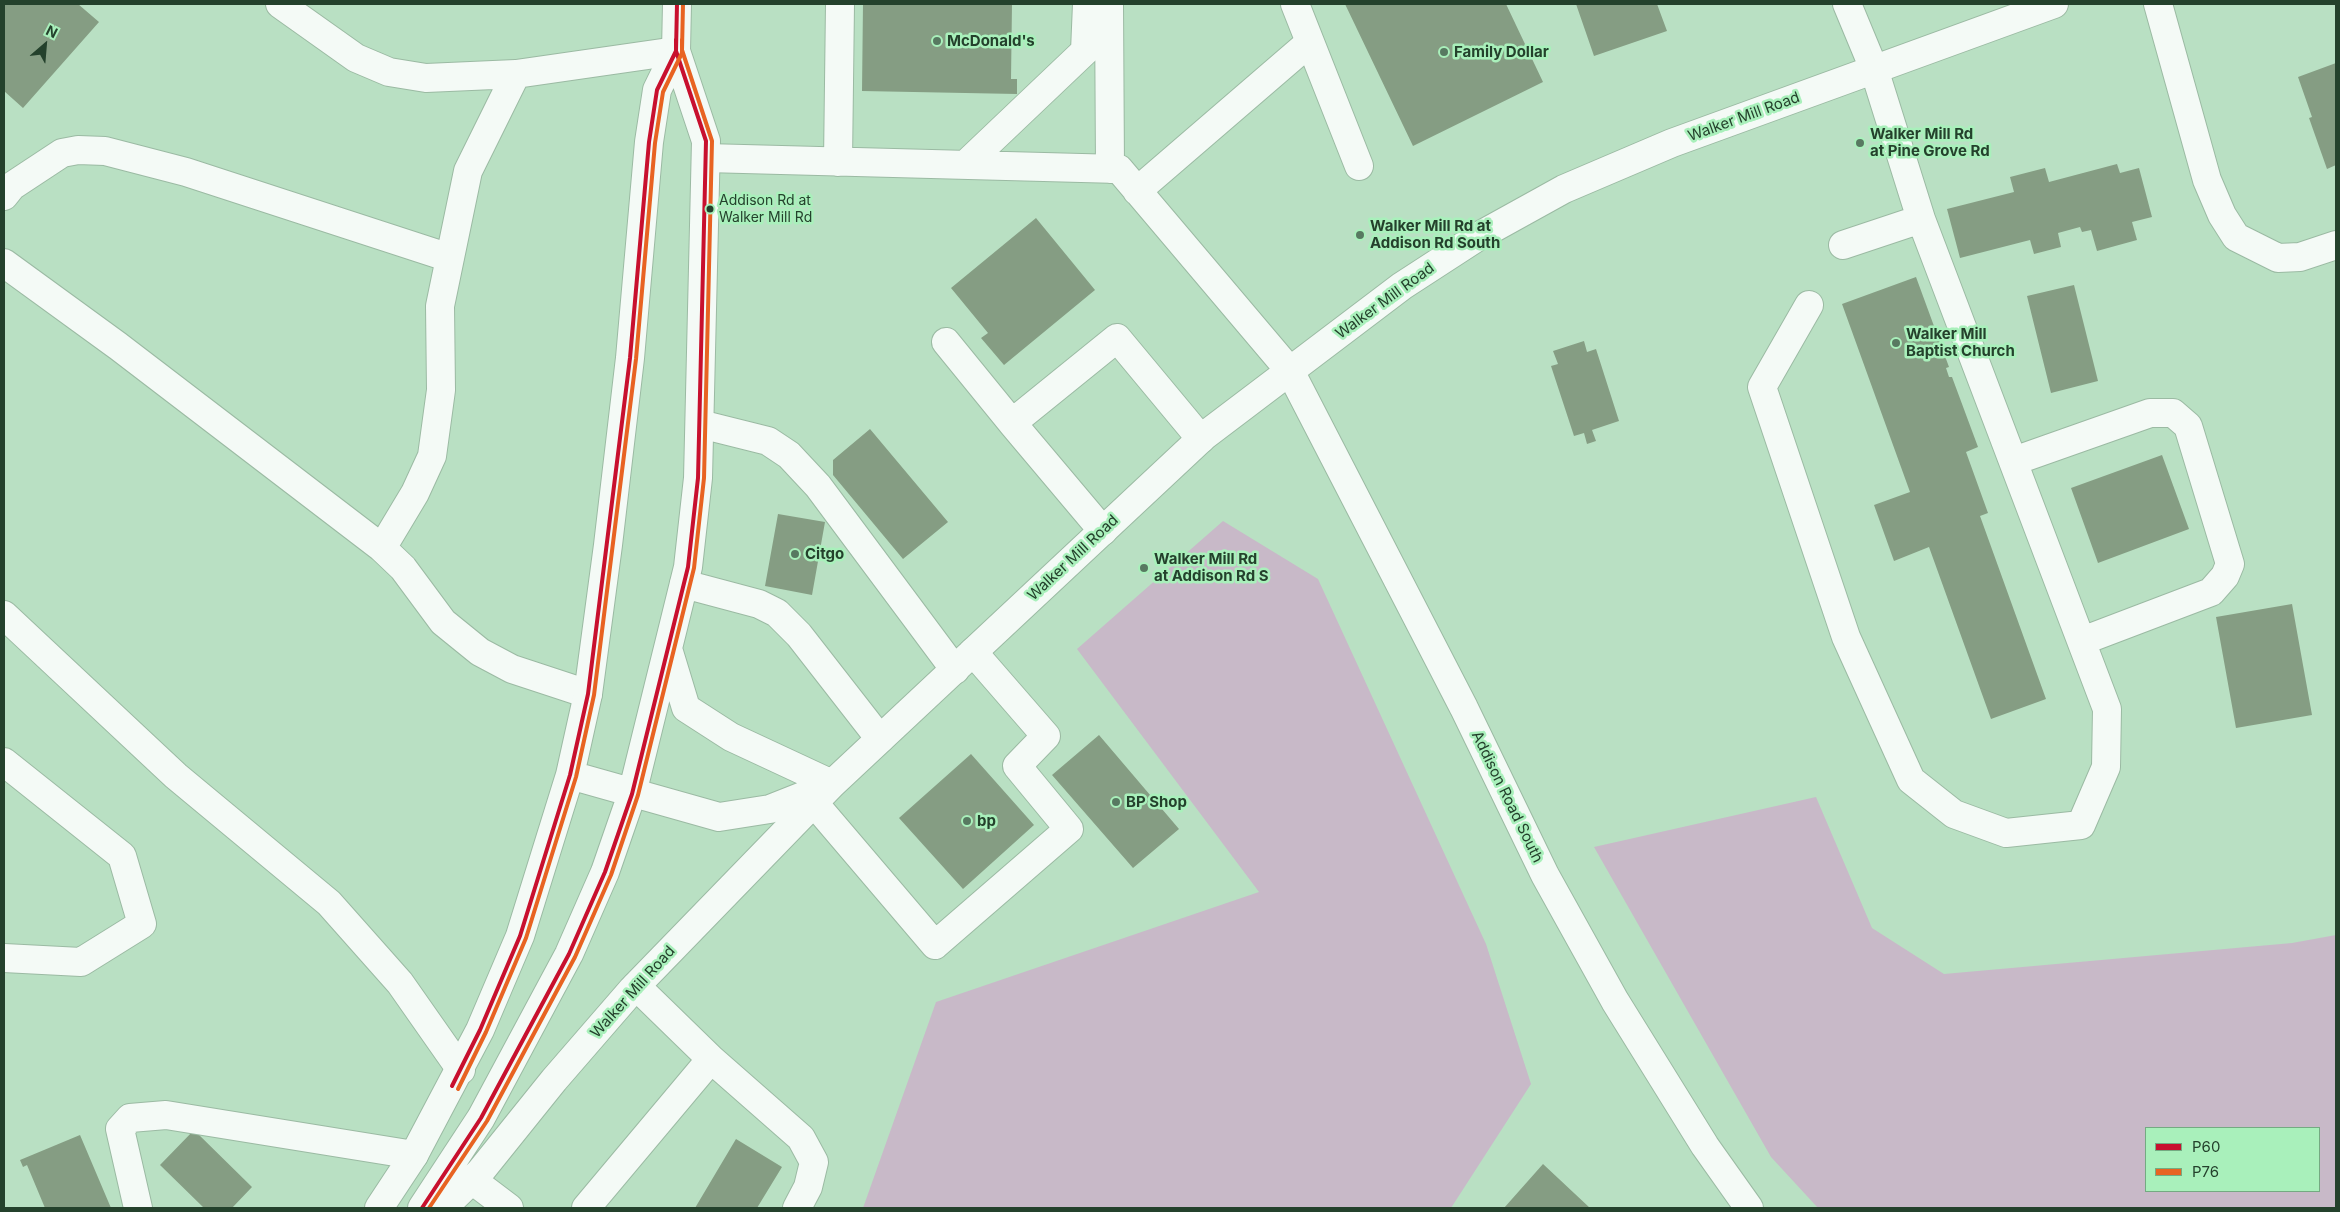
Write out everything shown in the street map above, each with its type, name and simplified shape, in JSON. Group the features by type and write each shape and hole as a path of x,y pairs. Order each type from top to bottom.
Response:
{"main road":[{"path":"280,4 356,58 389,72 426,78 516,74 676,51"},
{"path":"422,1208 481,1118 568,954 605,872 632,794 688,567 698,478 706,141 676,51 677,4"},
{"path":"838,162 840,4"},
{"path":"965,165 1085,51 1087,4"},
{"path":"706,158 1110,169 1109,4"},
{"path":"1295,4 1359,166"},
{"path":"1809,305 1762,386 1846,637 1911,780 1954,814 2006,833 2081,825 2106,767 2107,709 1921,219 1874,69 1847,4"},
{"name":"Walker Mill Road","path":"443,1208 472,1180 636,986 823,793 1201,439 1402,286 1479,236 1564,189 1672,143 2054,4"},
{"path":"2158,4 2207,180 2222,215 2236,238 2278,258 2300,257 2336,245"},
{"path":"1137,190 1310,42"},
{"path":"379,1208 414,1155 461,1070 480,1030 520,936 570,775 588,694 608,544 630,358 650,142 657,90 676,51"},
{"path":"382,548 415,493 432,456 441,390 440,306 468,172 516,74"},
{"path":"4,196 12,186 62,153 78,150 105,151 186,172 450,258"},
{"name":"Addison Road South","path":"1110,169 1119,169 1290,371 1464,708 1545,874 1615,1001 1705,1146 1749,1208"},
{"path":"1843,245 1921,219"},
{"path":"4,263 126,352 382,548 403,568 442,622 480,652 512,669 588,694"},
{"path":"1012,423 1117,338 1201,439"},
{"path":"946,342 1103,531"},
{"path":"2014,461 2150,413 2173,413 2188,426 2230,564 2225,576 2211,592 2082,641"},
{"path":"669,650 686,708 823,793 935,945 1069,829 1017,766 1046,736 964,661 818,486 789,455 768,441 700,424"},
{"path":"684,584 759,604 777,613 799,635 880,739"},
{"path":"4,615 176,776 329,903 400,983 461,1070"},
{"path":"4,762 122,856 142,924 82,962 4,958"},
{"name":"Walker Mill Road","path":"570,775 719,817 770,809 823,793"},
{"path":"636,986 712,1059 801,1138 814,1162 808,1187 796,1208"},
{"path":"586,1208 712,1059"},
{"path":"138,1208 120,1129 130,1118 166,1115 414,1155"},
{"path":"472,1180 509,1208"}],"shaded area":[{"path":"1223,521 1318,579 1486,944 1531,1084 1451,1208 863,1208 936,1002 1259,892 1077,649"},
{"path":"1816,797 1872,928 1944,974 2292,943 2336,935 2336,1208 1818,1208 1771,1157 1594,847"}],"building":[{"path":"4,4 78,4 99,22 23,108 4,91"},
{"name":"McDonald's","path":"863,4 1012,4 1011,79 1017,79 1017,94 862,91"},
{"path":"1345,4 1506,4 1543,82 1413,146"},
{"path":"1576,4 1657,4 1667,31 1594,56"},
{"path":"2336,63 2336,165 2327,169 2309,118 2312,117 2298,77"},
{"path":"2117,164 2120,173 2139,168 2152,217 2132,222 2137,240 2097,251 2091,230 2082,232 2080,227 2058,233 2061,247 2034,254 2030,240 1960,258 1947,209 2014,192 2010,177 2045,168 2049,182"},
{"path":"1036,218 1095,290 1004,365 981,338 988,333 951,288"},
{"path":"1916,277 1949,367 1946,368 1949,377 1952,377 1978,447 1966,452 1988,513 1980,516 2046,699 1991,719 1929,547 1894,561 1874,505 1910,492 1842,304"},
{"path":"2074,285 2098,381 2051,393 2027,296"},
{"path":"1584,341 1587,352 1596,349 1619,421 1592,430 1596,441 1587,444 1584,433 1574,436 1551,366 1558,364 1553,351"},
{"path":"870,429 948,522 903,559 833,475 833,460"},
{"path":"2162,455 2189,529 2098,563 2071,488"},
{"name":"Citgo","path":"778,514 825,522 812,595 765,586"},
{"path":"2292,604 2312,715 2236,728 2216,617"},
{"name":"BP Shop","path":"1099,735 1179,829 1133,868 1052,775"},
{"name":"bp","path":"971,754 1034,825 963,889 899,818"},
{"path":"194,1130 252,1187 232,1208 204,1208 160,1165"},
{"path":"80,1135 111,1208 45,1208 27,1165 23,1167 20,1160"},
{"path":"736,1139 782,1167 757,1208 695,1208"},
{"path":"1543,1164 1590,1208 1504,1208"}],"transit line":[{"name":"P60","path":"422,1208 481,1118 569,954 605,872 632,794 688,567 698,478 706,141 676,51 677,4"},
{"name":"P76","path":"429,1208 487,1121 575,957 611,875 638,795 694,568 704,478 712,141 682,50 683,4"},
{"name":"P60","path":"452,1086 480,1030 520,936 570,775 588,694 630,358 649,142 657,90 676,51 676,39"},
{"name":"P76","path":"458,1089 486,1032 526,938 576,777 594,695 636,359 655,143 663,92 682,53 682,39"}],"place":[{"name":"McDonald's","path":"937,41"},
{"name":"Family Dollar","path":"1444,52"},
{"name":"Walker Mill Rd at Pine Grove Rd","path":"1860,143"},
{"name":"Addison Rd at Walker Mill Rd","path":"710,209"},
{"name":"Walker Mill Rd at Addison Rd South","path":"1360,235"},
{"name":"Walker Mill Baptist Church","path":"1896,343"},
{"name":"Citgo","path":"795,554"},
{"name":"Walker Mill Rd at Addison Rd S","path":"1144,568"},
{"name":"BP Shop","path":"1116,802"},
{"name":"bp","path":"967,821"}]}
